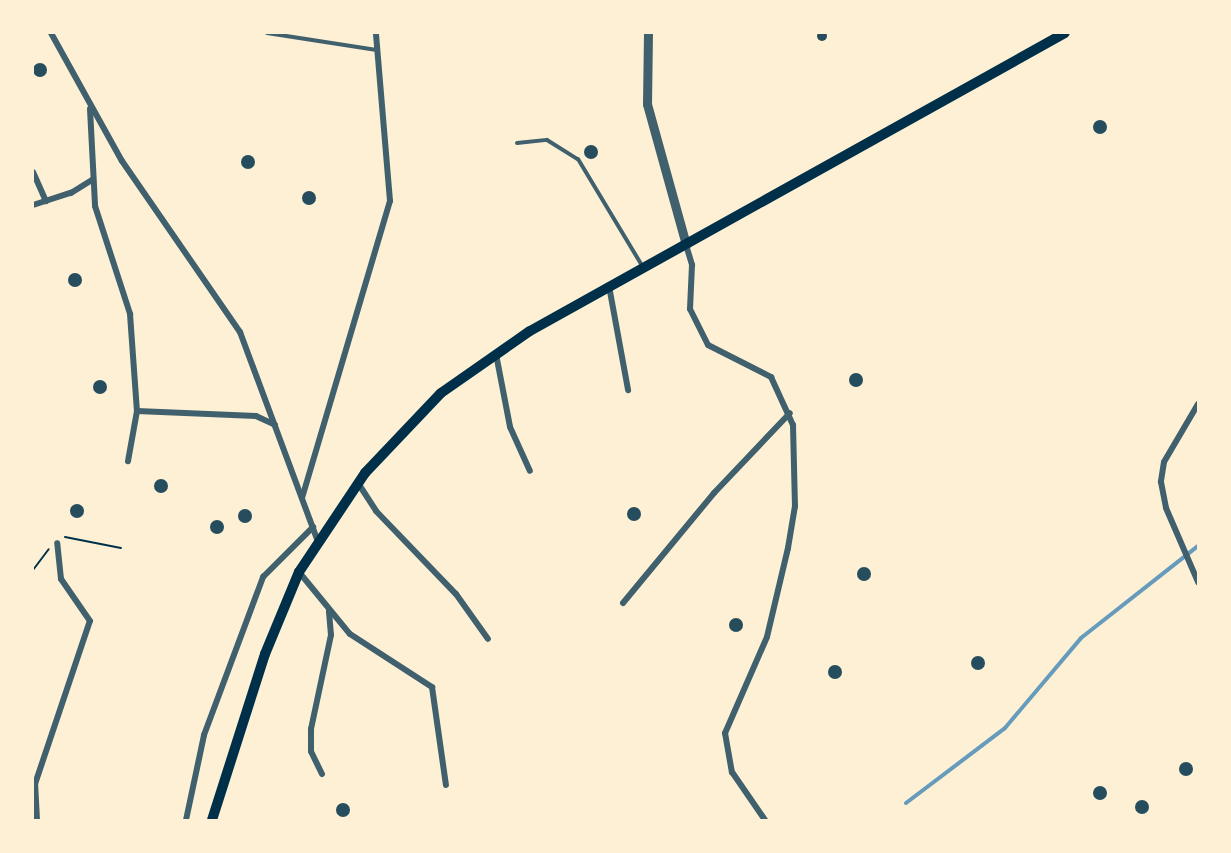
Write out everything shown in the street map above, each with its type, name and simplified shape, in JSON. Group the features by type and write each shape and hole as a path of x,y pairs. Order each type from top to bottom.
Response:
{"main road":[{"path":"212,820 265,654 299,572 318,539 358,482 441,393 496,353 609,286 1065,33"}],"street":[{"path":"51,33 90,107 235,324 318,539"},
{"path":"302,499 390,201 376,33"},
{"path":"648,33 647,104 692,265 690,309 708,345 771,377 789,413 796,483 788,548 767,637 733,709 724,742 732,772 765,820"},
{"path":"90,107 93,179 102,233 127,293 137,411 128,460"},
{"path":"33,172 46,201"},
{"path":"33,205 93,179"},
{"path":"609,286 628,390"},
{"path":"496,353 510,427 530,471"},
{"path":"1198,404 1164,462 1161,482 1166,508 1198,582"},
{"path":"137,411 256,416 275,425"},
{"path":"623,603 714,493 789,413"},
{"path":"358,482 376,511 456,594 488,639"},
{"path":"186,820 204,735 263,577 313,527"},
{"path":"37,820 35,784 90,621 62,579 57,543"},
{"path":"299,572 350,634 432,687 446,785"},
{"path":"322,774 311,751 311,729 331,635 329,611"}],"lane":[{"path":"267,33 377,50"},
{"path":"517,143 547,140 578,159 643,268"}],"path":[{"path":"33,570 57,543 69,534 121,548"}],"building":[{"path":"822,31 827,36 822,41 817,36"},
{"path":"40,63 45,65 47,70 45,75 40,77 35,75 33,70 35,65"},
{"path":"1100,120 1105,122 1107,127 1105,132 1100,134 1095,132 1093,127 1095,122"},
{"path":"591,145 596,147 598,152 596,157 591,159 586,157 584,152 586,147"},
{"path":"248,155 253,157 255,162 253,167 248,169 243,167 241,162 243,157"},
{"path":"309,191 314,193 316,198 314,203 309,205 304,203 302,198 304,193"},
{"path":"75,273 80,275 82,280 80,285 75,287 70,285 68,280 70,275"},
{"path":"856,373 861,375 863,380 861,385 856,387 851,385 849,380 851,375"},
{"path":"100,380 105,382 107,387 105,392 100,394 95,392 93,387 95,382"},
{"path":"161,479 166,481 168,486 166,491 161,493 156,491 154,486 156,481"},
{"path":"77,504 82,506 84,511 82,516 77,518 72,516 70,511 72,506"},
{"path":"634,507 639,509 641,514 639,519 634,521 629,519 627,514 629,509"},
{"path":"245,509 250,511 252,516 250,521 245,523 240,521 238,516 240,511"},
{"path":"217,520 222,522 224,527 222,532 217,534 212,532 210,527 212,522"},
{"path":"864,567 869,569 871,574 869,579 864,581 859,579 857,574 859,569"},
{"path":"736,618 741,620 743,625 741,630 736,632 731,630 729,625 731,620"},
{"path":"978,656 983,658 985,663 983,668 978,670 973,668 971,663 973,658"},
{"path":"835,665 840,667 842,672 840,677 835,679 830,677 828,672 830,667"},
{"path":"1186,762 1191,764 1193,769 1191,774 1186,776 1181,774 1179,769 1181,764"},
{"path":"1100,786 1105,788 1107,793 1105,798 1100,800 1095,798 1093,793 1095,788"},
{"path":"1142,800 1147,802 1149,807 1147,812 1142,814 1137,812 1135,807 1137,802"},
{"path":"343,803 348,805 350,810 348,815 343,817 338,815 336,810 338,805"}],"waterway":[{"path":"906,803 1005,728 1081,638 1198,546"}]}
